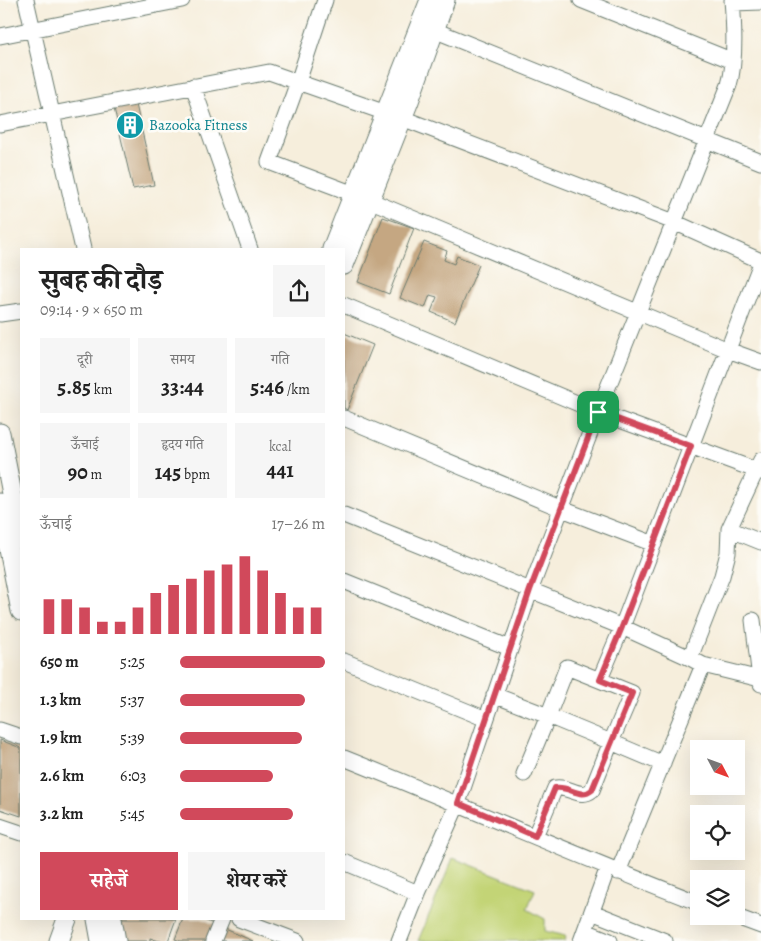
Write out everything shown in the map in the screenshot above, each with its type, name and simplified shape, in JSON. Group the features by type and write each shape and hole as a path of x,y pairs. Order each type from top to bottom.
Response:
{"main road":[{"path":"333,248 361,197 394,115 434,30 432,1"},
{"path":"394,115 432,1"},
{"path":"345,261 361,197"},
{"path":"0,433 20,603"},
{"path":"7,505 20,537"},
{"path":"59,941 67,920"},
{"path":"72,941 80,920"},
{"path":"97,920 101,941"},
{"path":"112,920 116,941"}],"street":[{"path":"26,0 83,248"},
{"path":"0,36 182,0"},
{"path":"325,0 269,162 361,197 761,362"},
{"path":"581,0 733,61"},
{"path":"399,941 458,803 530,590 598,412 729,85 733,61 732,2 761,2"},
{"path":"434,30 761,162"},
{"path":"0,124 269,72 394,115 674,222 761,262 654,544 600,680"},
{"path":"193,86 250,248"},
{"path":"345,306 598,412 691,446 760,468 744,494 729,529 728,553 722,576 697,662 663,764 592,912 583,936 610,941"},
{"path":"0,314 20,311"},
{"path":"345,418 562,509 654,544"},
{"path":"345,515 622,627 697,662 760,679"},
{"path":"729,529 761,542"},
{"path":"345,581 510,648"},
{"path":"753,620 761,684"},
{"path":"345,661 486,719"},
{"path":"524,774 567,667 632,693 592,790 588,794 582,795 561,787 555,788 535,836"},
{"path":"494,695 663,764"},
{"path":"0,730 20,737"},
{"path":"345,758 690,899"},
{"path":"0,826 20,833"},
{"path":"345,862 418,893"},
{"path":"592,912 665,941"},
{"path":"213,941 222,920"},
{"path":"243,920 297,941"},
{"path":"745,920 761,926"}],"green space":[{"path":"453,858 535,890 527,909 545,919 545,931 566,936 565,941 418,941"}],"building":[{"name":"Bazooka Fitness","path":"135,100 154,185 133,189 113,104"},
{"path":"383,217 414,228 389,294 358,282"},
{"path":"424,242 447,251 444,260 454,264 457,256 479,265 455,322 431,312 437,297 430,295 425,308 400,298"},
{"path":"345,333 373,345 347,410 345,409"},
{"path":"0,740 20,748 20,816 0,809"},
{"path":"122,920 176,920 168,941 150,938 150,941 124,941 120,923"},
{"path":"183,920 204,920 218,926 212,941 180,941 175,939"},
{"path":"223,928 253,941 217,941"}],"place":[{"name":"Bazooka Fitness","path":"130,125"}],"route":[{"path":"598,412 691,446 600,680 632,693 592,790 588,794 582,795 561,787 555,788 535,836 458,803 530,590 598,412"}]}
